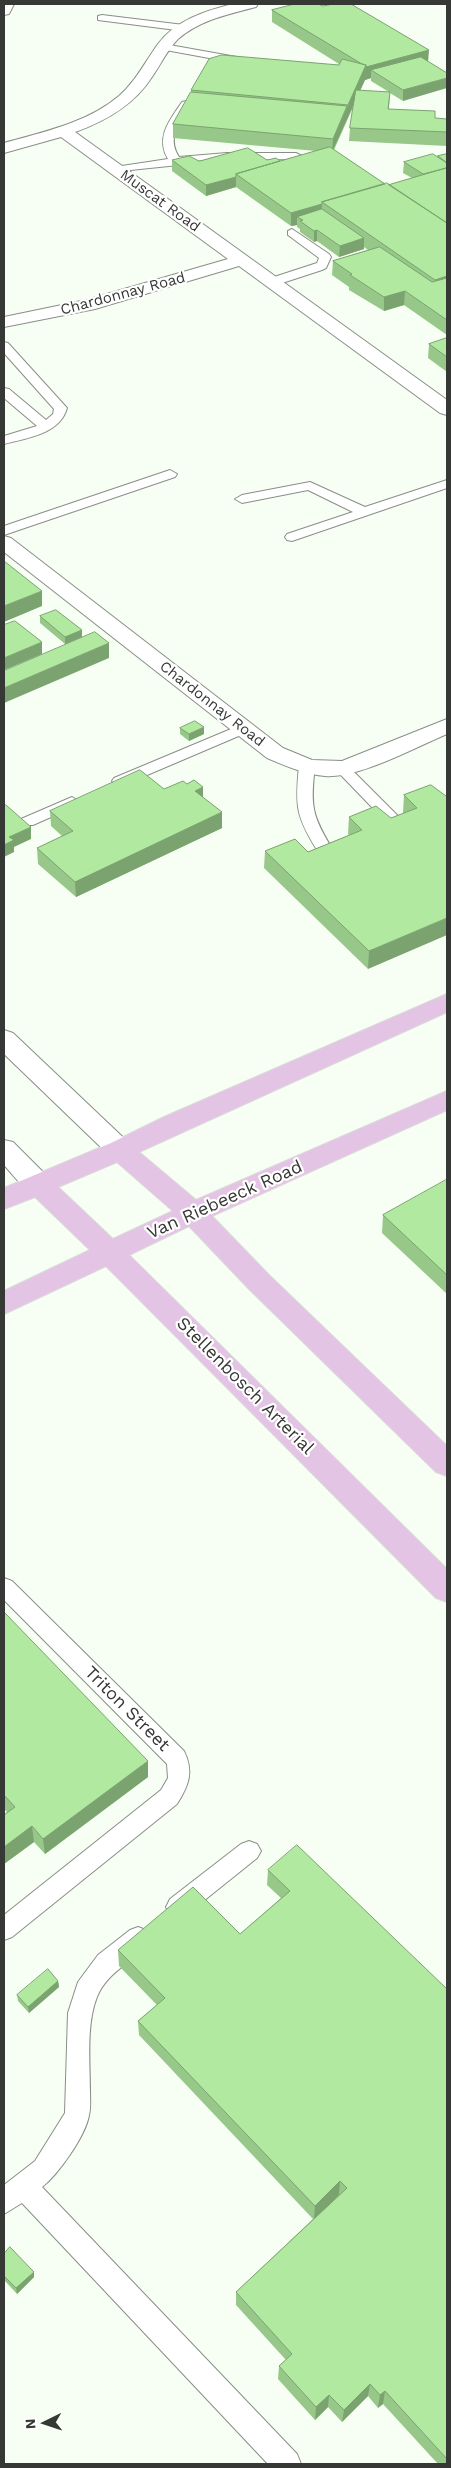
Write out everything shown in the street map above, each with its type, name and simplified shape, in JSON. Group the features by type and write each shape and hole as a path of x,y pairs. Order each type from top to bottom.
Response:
{"main road":[{"path":"4,1199 120,1150 182,1120 447,1002"},
{"name":"Van Riebeeck Road","path":"4,1303 193,1213 447,1100"},
{"path":"120,1150 193,1213 260,1282 447,1464"},
{"name":"Stellenbosch Arterial","path":"39,1185 110,1252 447,1589"}],"street":[{"path":"4,11 7,4"},
{"path":"4,148 63,132 107,112 130,94 140,83 173,36 193,22 251,4"},
{"name":"Muscat Road","path":"63,132 447,409"},
{"name":"Chardonnay Road","path":"4,322 89,305 242,260"},
{"name":"Chardonnay Road","path":"4,542 275,753 307,766 342,768 358,764 447,726"},
{"path":"4,1039 120,1150"},
{"path":"4,1149 39,1185"}],"lane":[{"path":"102,18 184,28"},
{"path":"164,47 212,60 251,62"},
{"path":"176,160 166,145 166,137 190,96"},
{"path":"115,170 176,160 230,155 296,156"},
{"path":"272,282 318,267 323,263 325,257 292,233"},
{"path":"4,346 61,408 56,422 4,439"},
{"path":"4,392 45,426"},
{"path":"4,531 170,474"},
{"path":"292,537 447,484"},
{"path":"242,499 296,487 310,486 364,512"},
{"path":"108,787 243,729"},
{"path":"307,766 303,810 325,850"},
{"path":"342,768 396,824"},
{"path":"27,822 90,795"},
{"name":"Triton Street","path":"4,1587 176,1758 181,1772 179,1783 169,1797 4,1930"},
{"path":"249,1851 106,1963 86,1990 80,2013 78,2038 77,2114 63,2142 44,2170 14,2194 287,2464"}],"building":[{"path":"295,4 318,4 323,6 351,4 429,50 366,67 366,65 272,10"},
{"path":"222,55 339,65 342,59 366,65 348,105 191,90 209,59"},
{"path":"421,57 447,73 447,78 403,90 371,70"},
{"path":"356,90 390,92 388,109 435,111 435,118 447,119 447,132 350,128"},
{"path":"191,92 347,106 333,139 173,124"},
{"path":"330,147 385,184 291,213 236,174"},
{"path":"248,148 267,160 276,158 280,161 236,174 236,177 206,185 172,160 189,156 199,161"},
{"path":"433,154 447,163 447,168 423,174 404,162"},
{"path":"447,154 447,163 438,156"},
{"path":"447,168 447,223 389,185"},
{"path":"387,183 447,223 447,276 435,280 322,202"},
{"path":"322,209 364,238 340,246 317,230 314,231 297,217"},
{"path":"380,247 432,282 447,278 447,320 405,291 384,297 350,275 352,274 333,261"},
{"path":"447,338 447,357 429,344"},
{"path":"4,561 42,591 4,606"},
{"path":"56,610 82,630 65,637 40,616"},
{"path":"15,621 42,642 4,658 4,625"},
{"path":"95,632 109,643 4,688 4,671"},
{"path":"195,721 204,727 189,734 180,728"},
{"path":"140,770 164,789 183,781 187,784 194,780 203,787 195,791 222,812 75,882 37,848 73,831 50,811"},
{"path":"431,785 447,796 447,918 369,951 265,851 295,839 308,852 362,830 349,817 376,806 391,818 417,808 404,795"},
{"path":"6,805 31,827 9,837 14,840 4,845 4,806"},
{"path":"447,1181 447,1275 383,1215"},
{"path":"4,1612 148,1761 43,1839 32,1826 4,1847 4,1815 15,1807 4,1795"},
{"path":"297,1845 447,1989 447,2459 385,2391 380,2395 370,2384 344,2410 329,2395 316,2407 279,2366 292,2354 236,2292 347,2188 340,2181 315,2206 138,2021 165,1998 118,1950 193,1887 240,1934 290,1891 268,1870"},
{"path":"48,1969 58,1981 28,2007 17,1995"},
{"path":"10,2247 34,2272 16,2288 4,2276 4,2254"}]}
